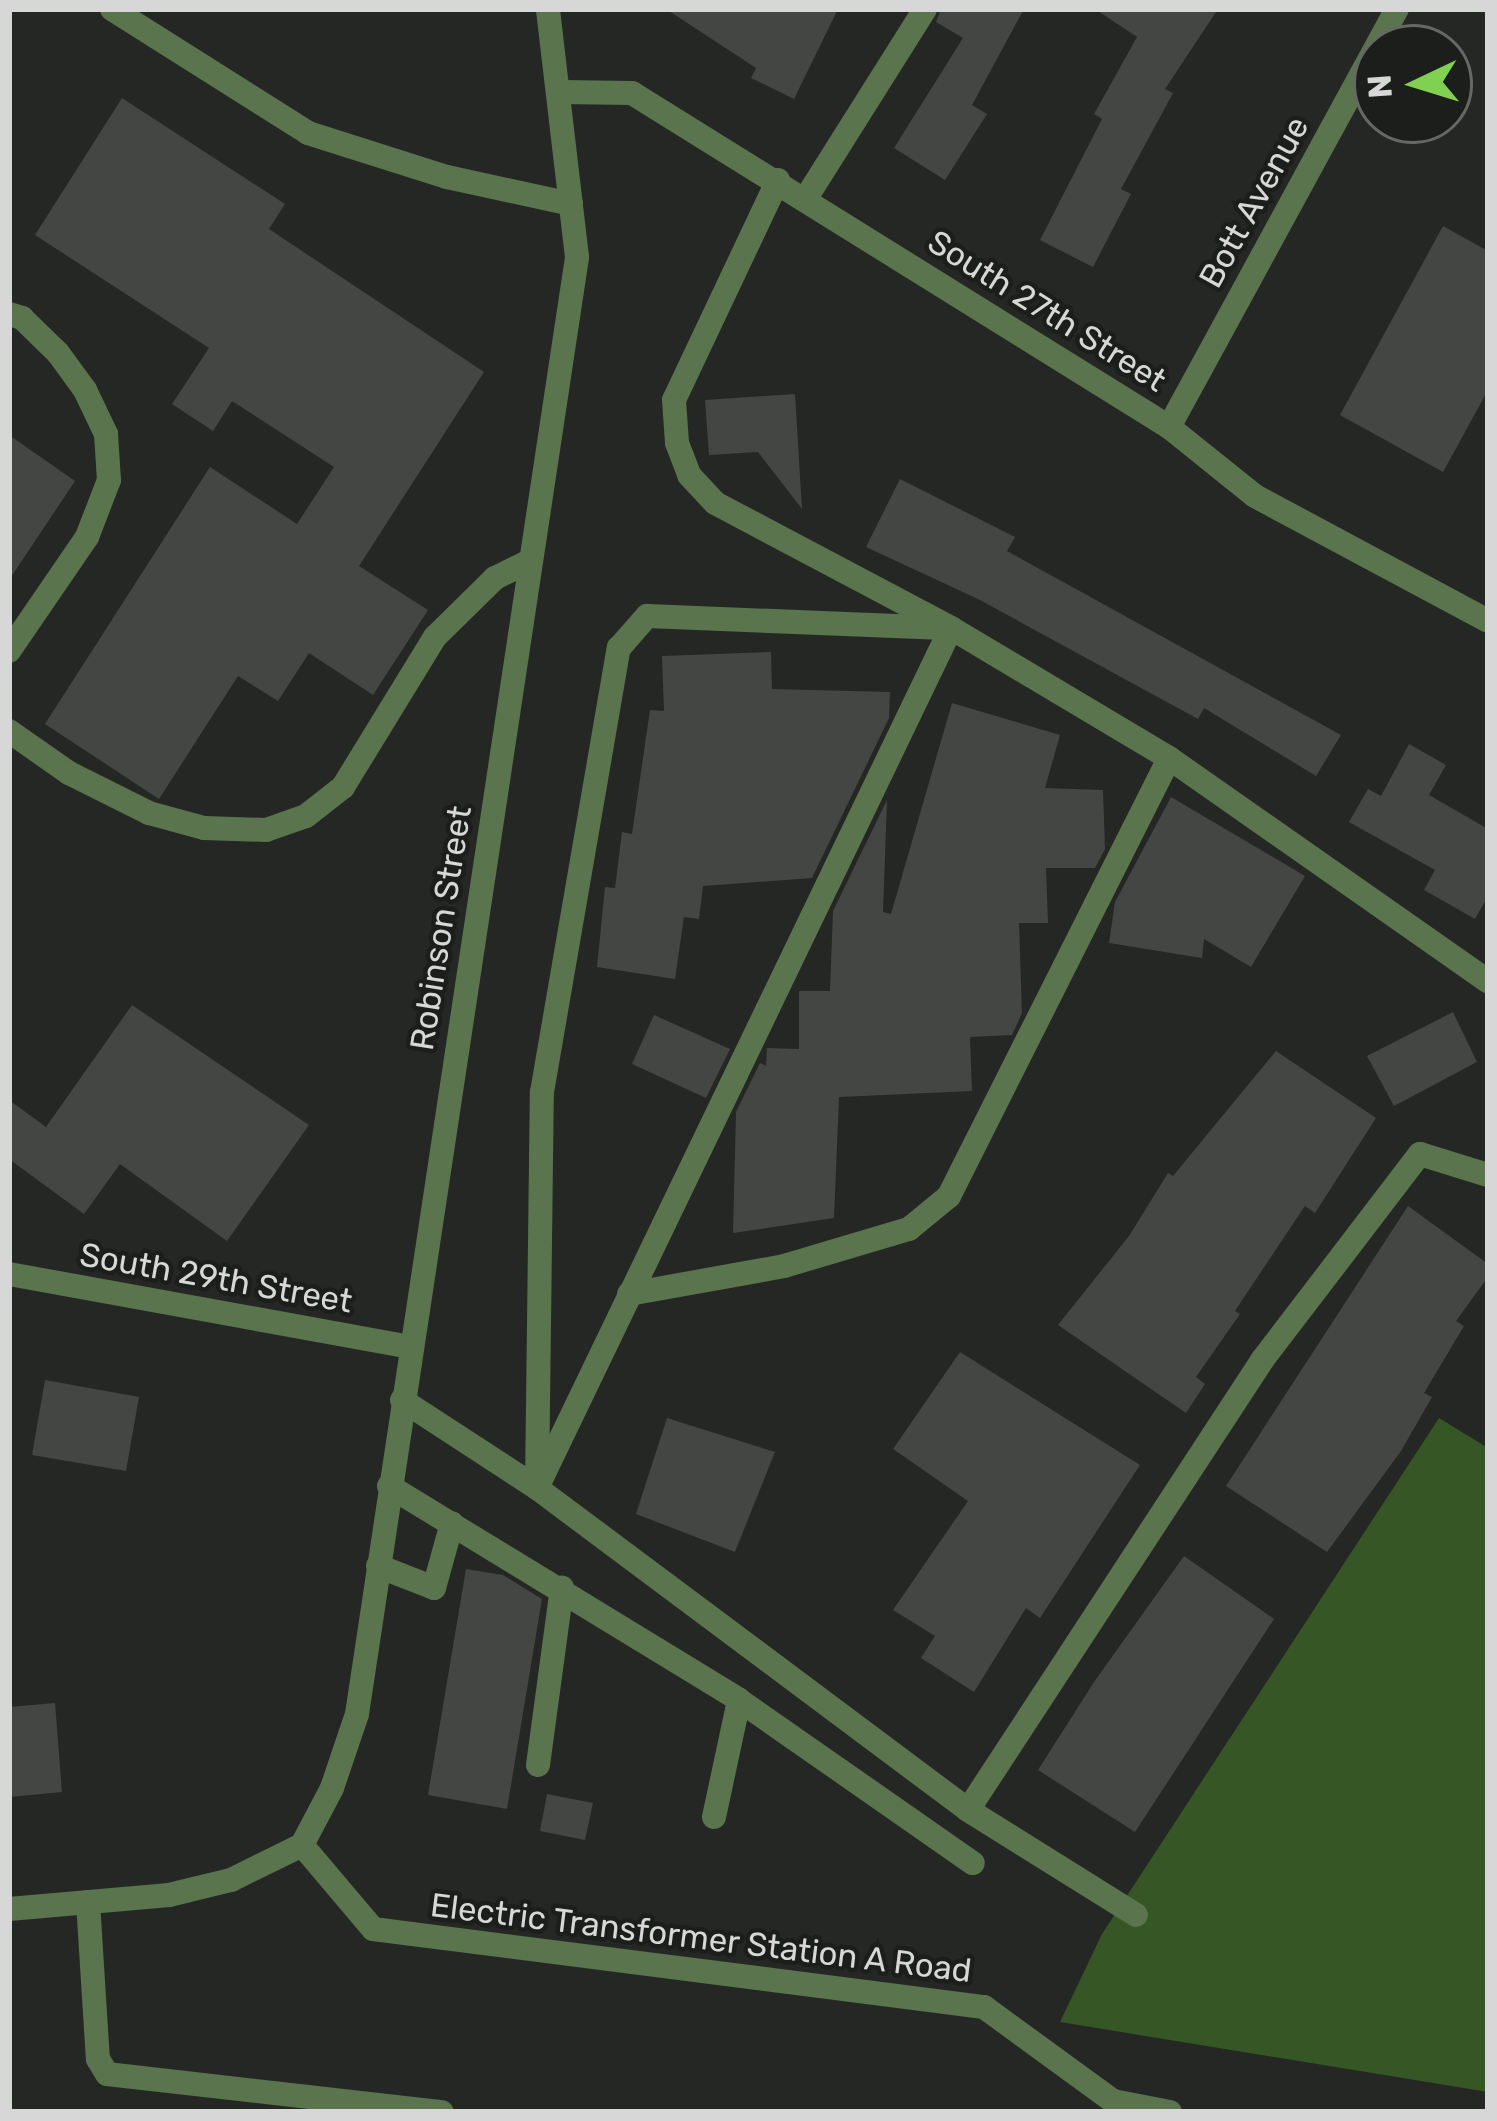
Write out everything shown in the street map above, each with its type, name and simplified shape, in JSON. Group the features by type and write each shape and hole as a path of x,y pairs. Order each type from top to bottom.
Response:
{"street":[{"path":"112,9 308,133 447,177 572,204"},
{"name":"Robinson Street","path":"302,1846 332,1789 358,1714 401,1400 577,257 548,9"},
{"path":"806,198 925,9"},
{"name":"Bott Avenue","path":"1169,427 1397,9"},
{"name":"South 27th Street","path":"560,92 632,93 1169,427 1255,496 1488,621"},
{"path":"778,180 674,400 677,443 689,475 715,503 951,628 1169,758 1488,981"},
{"path":"9,314 22,318 58,352 85,390 106,434 109,480 87,537 9,651"},
{"path":"9,731 69,772 149,813 203,828 266,830 306,816 343,787 435,637 495,578 530,561"},
{"path":"537,1488 542,1092 619,648 646,616 951,628"},
{"path":"537,1488 951,628"},
{"path":"629,1294 784,1266 909,1228 949,1196 1169,758"},
{"path":"968,1810 1262,1359 1420,1154 1488,1175"},
{"name":"South 29th Street","path":"9,1274 410,1347"},
{"path":"401,1400 537,1488 968,1810 1136,1915"},
{"path":"389,1486 739,1700 973,1863"},
{"path":"378,1565 434,1588 452,1523"},
{"path":"538,1765 562,1588"},
{"path":"714,1816 739,1700"},
{"path":"9,1909 169,1895 231,1880 302,1846"},
{"name":"Electric Transformer Station A Road","path":"302,1846 373,1929 984,2007 1113,2101 1170,2112"},
{"path":"88,1902 98,2059 107,2074 442,2112"}],"green space":[{"path":"1439,1418 1488,1448 1488,2092 1060,2022 1102,1934"}],"building":[{"path":"666,9 838,9 794,99 751,78 756,68"},
{"path":"941,9 1024,9 972,105 987,114 945,180 894,148 963,38 936,22"},
{"path":"1095,9 1218,9 1165,89 1173,93 1121,189 1131,194 1093,267 1040,240 1102,119 1094,114 1137,37"},
{"path":"122,98 285,204 269,229 484,372 359,566 428,610 373,695 309,653 278,701 238,676 159,799 45,724 210,467 297,524 334,467 232,401 213,431 172,404 209,348 35,235"},
{"path":"1443,226 1488,251 1488,390 1443,472 1340,415"},
{"path":"795,394 802,509 758,452 709,455 705,400"},
{"path":"9,435 75,481 9,580"},
{"path":"900,479 1015,537 1007,551 1341,735 1316,776 1204,708 1198,719 980,600 866,547"},
{"path":"771,652 772,689 890,692 889,718 812,878 703,886 699,919 684,917 675,979 597,967 605,887 615,888 622,832 632,834 650,710 664,711 662,656"},
{"path":"952,703 1060,735 1045,788 1103,790 1105,849 1095,868 1046,868 1048,923 1019,923 1022,1013 1012,1035 970,1037 972,1091 839,1097 834,1218 733,1233 736,1112 760,1063 766,1066 767,1048 799,1049 799,991 830,991 833,911 887,800 883,912 891,914"},
{"path":"1409,744 1446,765 1429,795 1488,829 1488,896 1475,919 1424,890 1435,870 1349,822 1368,789 1381,796"},
{"path":"1171,797 1305,876 1251,967 1204,939 1202,958 1109,943 1115,902"},
{"path":"132,1005 309,1125 227,1241 120,1164 84,1214 9,1159 9,1100 46,1127"},
{"path":"1453,1012 1477,1062 1394,1106 1367,1056"},
{"path":"654,1015 730,1049 706,1098 632,1064"},
{"path":"1276,1051 1376,1118 1315,1213 1305,1206 1235,1311 1240,1314 1196,1377 1205,1384 1186,1413 1058,1325 1129,1236 1168,1173 1173,1176"},
{"path":"1408,1206 1488,1264 1488,1277 1456,1321 1464,1326 1424,1393 1432,1397 1401,1451 1327,1552 1226,1486"},
{"path":"960,1352 1140,1465 1040,1618 1026,1608 974,1692 921,1658 935,1636 893,1610 968,1501 893,1449"},
{"path":"45,1380 139,1397 126,1471 32,1455"},
{"path":"667,1418 775,1452 735,1552 636,1514"},
{"path":"1184,1556 1274,1619 1135,1832 1038,1770"},
{"path":"466,1569 503,1575 542,1599 507,1809 428,1795"},
{"path":"55,1703 62,1792 9,1797 9,1707"},
{"path":"547,1794 593,1803 585,1840 540,1831"}]}
